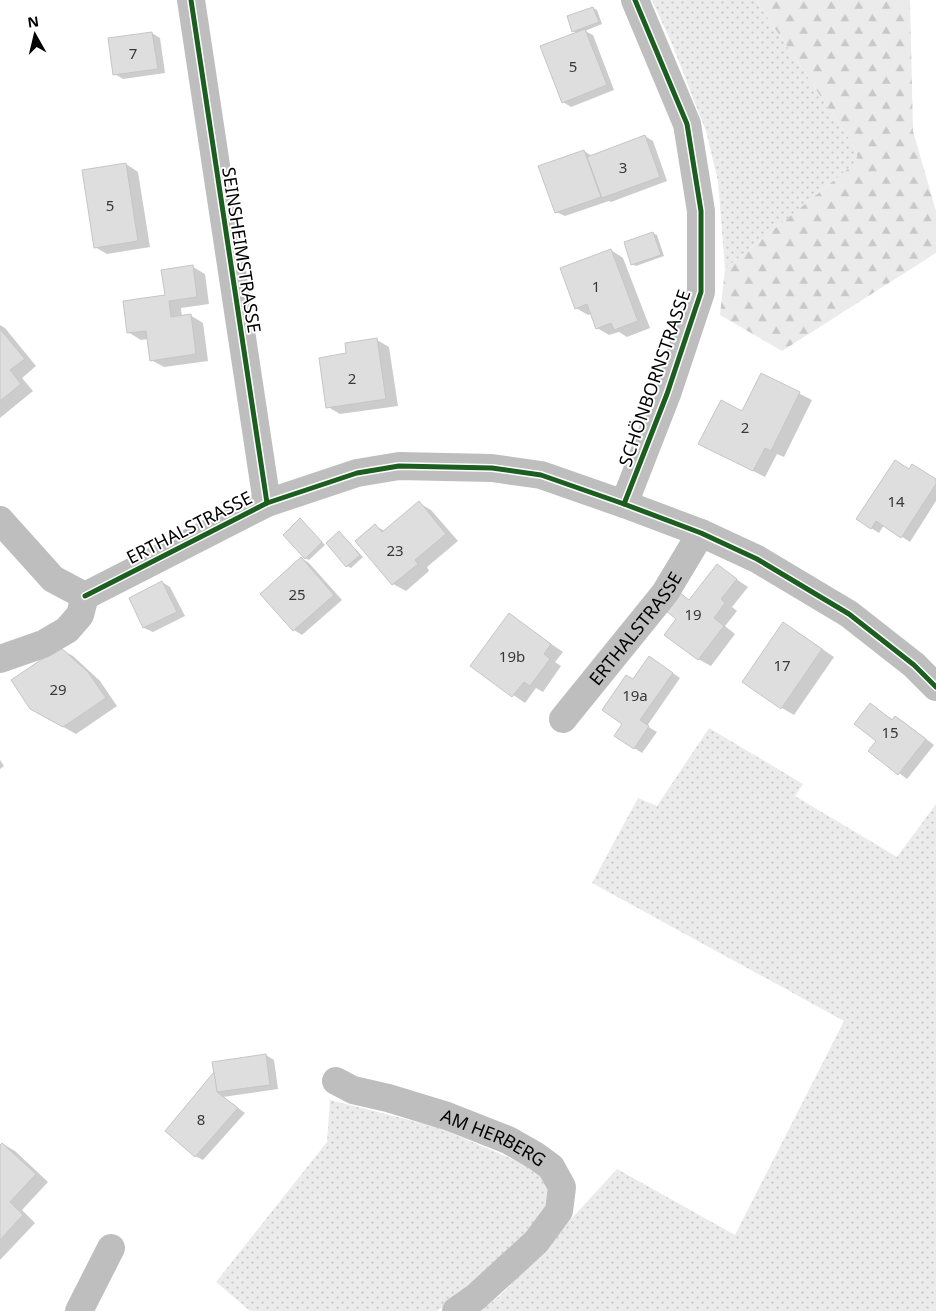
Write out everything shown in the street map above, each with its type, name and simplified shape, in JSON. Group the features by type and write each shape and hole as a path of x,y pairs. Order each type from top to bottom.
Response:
{"street":[{"name":"SEINSHEIMSTRASSE","path":"191,0 267,503"},
{"name":"SCHÖNBORNSTRASSE","path":"624,504 667,394 700,292 701,212 687,124 635,0"},
{"name":"ERTHALSTRASSE","path":"85,596 267,503 357,474 399,466 492,468 541,475 624,504 701,534 757,559 849,614 914,665 936,687"},
{"path":"0,520 53,579 85,596 80,615 67,630 43,644 0,658"},
{"name":"ERTHALSTRASSE","path":"563,720 665,593 701,534"},
{"name":"AM HERBERG","path":"336,1081 353,1090 388,1098 447,1116 508,1140 551,1167 562,1187 559,1211 536,1242 476,1297 456,1311"},
{"path":"79,1311 111,1248"}],"green space":[{"path":"652,0 756,0 852,143 859,160 725,269 718,181 706,131 672,44"},
{"path":"756,0 910,0 913,131 936,211 936,253 782,351 720,315 725,269 859,160 852,143"},
{"path":"709,728 803,784 795,796 897,857 936,804 936,1311 481,1311 504,1292 617,1169 735,1235 844,1021 592,883 638,798 657,806"},
{"path":"330,1100 437,1127 538,1170 549,1193 542,1217 479,1282 437,1311 250,1311 216,1282 327,1142"}],"building":[{"path":"593,7 599,22 572,32 567,16"},
{"path":"585,29 607,85 562,103 540,46"},
{"path":"152,32 158,69 113,75 108,38"},
{"path":"645,135 660,177 602,198 587,157"},
{"path":"584,150 601,197 555,213 538,166"},
{"path":"126,163 138,241 94,248 82,170"},
{"path":"653,232 661,255 631,265 624,242"},
{"path":"611,249 638,321 614,330 611,323 596,329 587,304 575,309 560,268"},
{"path":"193,265 197,297 169,301 171,317 191,314 196,354 150,361 146,331 127,333 123,301 165,295 161,270"},
{"path":"0,329 25,359 10,370 21,384 0,401"},
{"path":"377,338 386,399 326,408 319,358 346,353 345,343"},
{"path":"761,373 800,392 771,451 765,448 753,471 698,444 721,400 742,411"},
{"path":"895,460 909,469 912,464 936,479 936,484 901,538 876,521 871,529 856,519"},
{"path":"419,501 446,534 415,560 418,564 392,585 355,541 375,524 382,532"},
{"path":"300,518 322,542 305,559 283,535"},
{"path":"339,531 360,555 346,567 326,543"},
{"path":"301,557 334,595 293,631 260,594"},
{"path":"717,564 737,579 721,599 725,603 714,618 724,626 698,660 664,635 676,619 665,610 679,592 689,600"},
{"path":"162,581 177,612 143,628 129,598"},
{"path":"509,613 551,644 544,654 550,659 530,686 524,682 512,697 470,666"},
{"path":"783,622 822,649 781,709 742,682"},
{"path":"60,647 88,672 106,698 63,727 30,709 11,680"},
{"path":"649,656 673,673 640,720 649,726 634,749 614,736 622,724 602,710 626,675 633,679"},
{"path":"870,703 892,720 895,716 926,739 898,775 868,751 876,741 854,724"},
{"path":"266,1054 270,1085 217,1092 212,1062"},
{"path":"214,1072 217,1092 238,1108 195,1157 165,1131"},
{"path":"2,1143 36,1174 10,1202 23,1215 0,1240 0,1145"}],"cycle path":[{"path":"191,0 267,503"},
{"path":"624,504 667,394 701,292 701,211 687,124 635,0"},
{"path":"85,596 267,503 357,473 399,466 492,468 541,475 701,533 757,559 849,614 914,665 936,687"}]}
